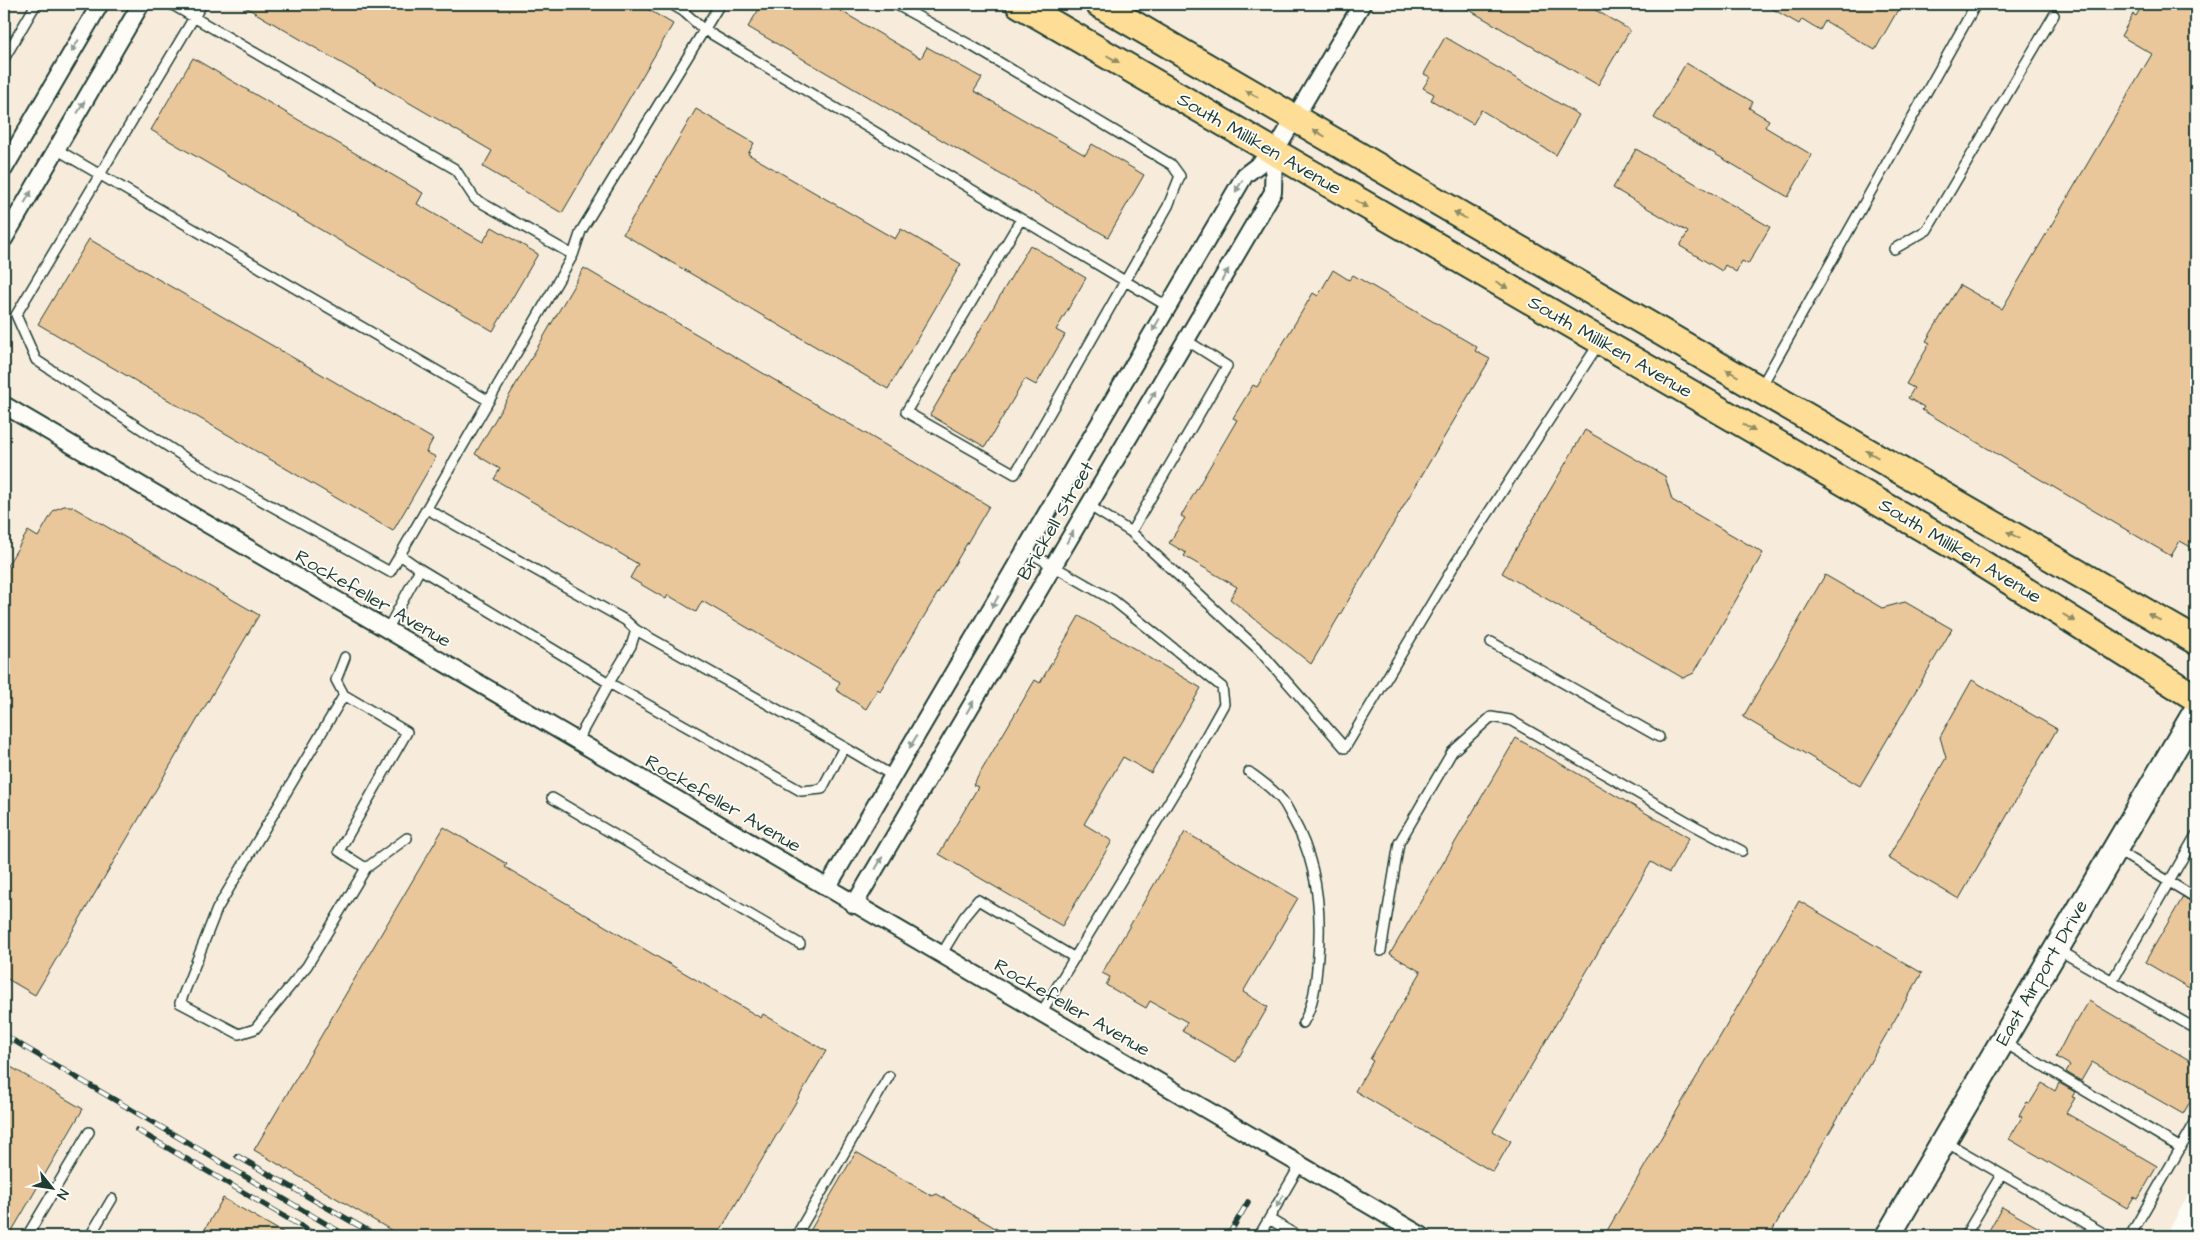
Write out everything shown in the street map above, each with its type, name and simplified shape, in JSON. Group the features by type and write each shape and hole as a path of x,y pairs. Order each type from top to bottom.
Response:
{"main road":[{"name":"South Milliken Avenue","path":"1019,4 1954,546 2196,698"},
{"name":"South Milliken Avenue","path":"1098,4 2196,641"},
{"name":"East Airport Drive","path":"1888,1236 2196,711"}],"street":[{"path":"4,169 100,4"},
{"path":"4,239 140,4"},
{"name":"Brickell Street","path":"827,888 1245,175 1274,153 1362,4"},
{"name":"Brickell Street","path":"854,905 1273,192 1274,153"},
{"name":"Rockefeller Avenue","path":"4,405 854,905 1422,1236"}],"lane":[{"path":"4,59 36,4"},
{"path":"171,4 455,169 475,200 573,254"},
{"path":"202,4 16,315 36,360 187,459 390,572 573,254 581,231 720,4"},
{"path":"670,4 705,30 1167,306"},
{"path":"895,4 972,46 1172,165 1180,176 1168,206 1015,474 906,412 1021,219"},
{"path":"1759,389 1976,4"},
{"path":"1894,249 1927,230 2054,15"},
{"path":"56,149 489,401"},
{"path":"1131,532 1226,366 1186,340"},
{"path":"1088,505 1131,532 1259,650 1345,748 1455,564 1600,341"},
{"path":"427,509 625,620 636,630 892,776"},
{"path":"1025,550 1113,600 1222,687 1224,704 1176,790 1041,1014"},
{"path":"400,555 609,683 800,791 822,789 844,747"},
{"path":"387,630 420,569"},
{"path":"577,742 631,646 636,630"},
{"path":"1491,642 1659,737"},
{"path":"345,658 336,680 344,695 408,732 339,852 366,868"},
{"path":"344,695 217,909 180,1003 239,1034 255,1030 307,966 366,868 407,838"},
{"path":"1381,952 1399,843 1452,752 1491,717 1510,720 1695,826 1742,850"},
{"path":"1249,772 1282,800 1299,830 1319,894 1321,921 1315,991 1310,1011 1302,1023"},
{"path":"552,798 800,944"},
{"path":"2112,980 2196,835"},
{"path":"2114,849 2196,898"},
{"path":"941,955 964,917 978,900 1075,958"},
{"path":"2056,948 2196,1029"},
{"path":"2002,1042 2181,1148"},
{"path":"796,1236 889,1076"},
{"path":"2130,1236 2196,1121"},
{"path":"28,1236 89,1132"},
{"path":"1944,1140 2108,1236"},
{"path":"1259,1236 1300,1165"},
{"path":"1965,1236 2001,1174"},
{"path":"90,1236 112,1199"},
{"path":"1269,1219 1298,1236"}],"shaded area":[{"path":"4,4 2196,4 2196,1180 2166,1236 4,1236"}],"building":[{"path":"240,4 639,4 673,24 562,213 483,167 492,151"},
{"path":"762,4 829,4 921,58 927,47 982,78 974,91 1085,155 1092,144 1144,175 1108,237 748,27"},
{"path":"1459,4 1585,4 1630,30 1598,85"},
{"path":"1764,4 1891,4 1899,8 1875,50 1825,21 1820,30 1802,19 1799,24"},
{"path":"2143,4 2187,4 2196,9 2196,550 2180,541 2171,556 1922,410 1924,407 1908,398 1914,388 1906,384 1930,343 1926,341 1960,285 2002,309 2152,54 2121,36 2133,14 2136,16"},
{"path":"1445,37 1579,115 1556,155 1481,110 1473,124 1431,100 1434,94 1423,88 1430,77 1424,74"},
{"path":"193,58 423,193 417,204 483,242 492,227 538,254 493,331 151,130"},
{"path":"1686,63 1753,102 1749,108 1769,120 1765,127 1812,155 1788,197 1654,118"},
{"path":"696,109 754,143 748,154 895,239 901,229 961,264 888,389 623,234"},
{"path":"1636,149 1770,227 1748,264 1742,261 1736,272 1725,265 1722,271 1680,246 1688,232 1613,188"},
{"path":"89,239 433,439 426,452 436,457 393,531 38,324"},
{"path":"1030,245 1086,278 1056,330 1065,335 1036,385 1025,379 985,447 930,415"},
{"path":"584,268 989,506 880,691 878,689 866,709 836,690 840,682 702,601 696,612 668,595 666,599 630,578 638,564 494,479 500,469 475,454"},
{"path":"1333,270 1349,280 1353,275 1477,347 1475,351 1490,359 1311,664 1230,599 1237,587 1184,556 1186,553 1169,543 1185,518 1181,516 1237,420 1233,418 1253,385 1257,387 1313,293 1318,296"},
{"path":"1585,430 1665,476 1672,500 1763,553 1694,673 1683,678 1502,573"},
{"path":"64,506 71,506 259,615 35,995 4,977 4,571 28,531 38,537 54,510"},
{"path":"1825,575 1882,608 1905,602 1952,629 1860,786 1743,717"},
{"path":"1079,616 1201,688 1151,773 1123,757 1084,824 1112,841 1062,926 939,854 978,787 973,785 1035,680 1040,683"},
{"path":"1972,680 2057,729 1959,899 1888,858 1946,758 1940,737"},
{"path":"1516,738 1689,838 1669,873 1651,862 1493,1131 1511,1141 1493,1172 1355,1091 1373,1061 1370,1059 1421,972 1390,954"},
{"path":"444,827 507,864 505,867 761,1018 763,1014 826,1051 717,1236 401,1236 254,1150"},
{"path":"1185,832 1298,898 1243,992 1268,1007 1236,1062 1182,1031 1187,1022 1150,1001 1146,1008 1106,985 1110,977 1102,973"},
{"path":"2183,897 2196,904 2196,992 2145,962"},
{"path":"1799,901 1922,973 1769,1236 1604,1236"},
{"path":"2089,1001 2196,1064 2196,1091 2183,1114 2092,1062 2081,1081 2066,1072 2070,1065 2056,1057 2074,1022 2076,1023"},
{"path":"4,1063 83,1109 9,1236 4,1236"},
{"path":"2042,1083 2055,1091 2059,1083 2075,1092 2072,1097 2075,1098 2066,1113 2157,1166 2138,1199 2134,1197 2127,1208 2009,1139 2022,1117 2019,1116 2027,1102 2030,1103"},
{"path":"856,1152 932,1196 937,1194 1009,1236 807,1236"},
{"path":"223,1198 289,1236 201,1236"},
{"path":"2002,1207 2053,1236 1986,1236"}],"railway":[{"path":"4,1035 347,1236"},
{"path":"137,1130 318,1236"},
{"path":"237,1156 377,1236"},
{"path":"1228,1236 1248,1202"}]}
